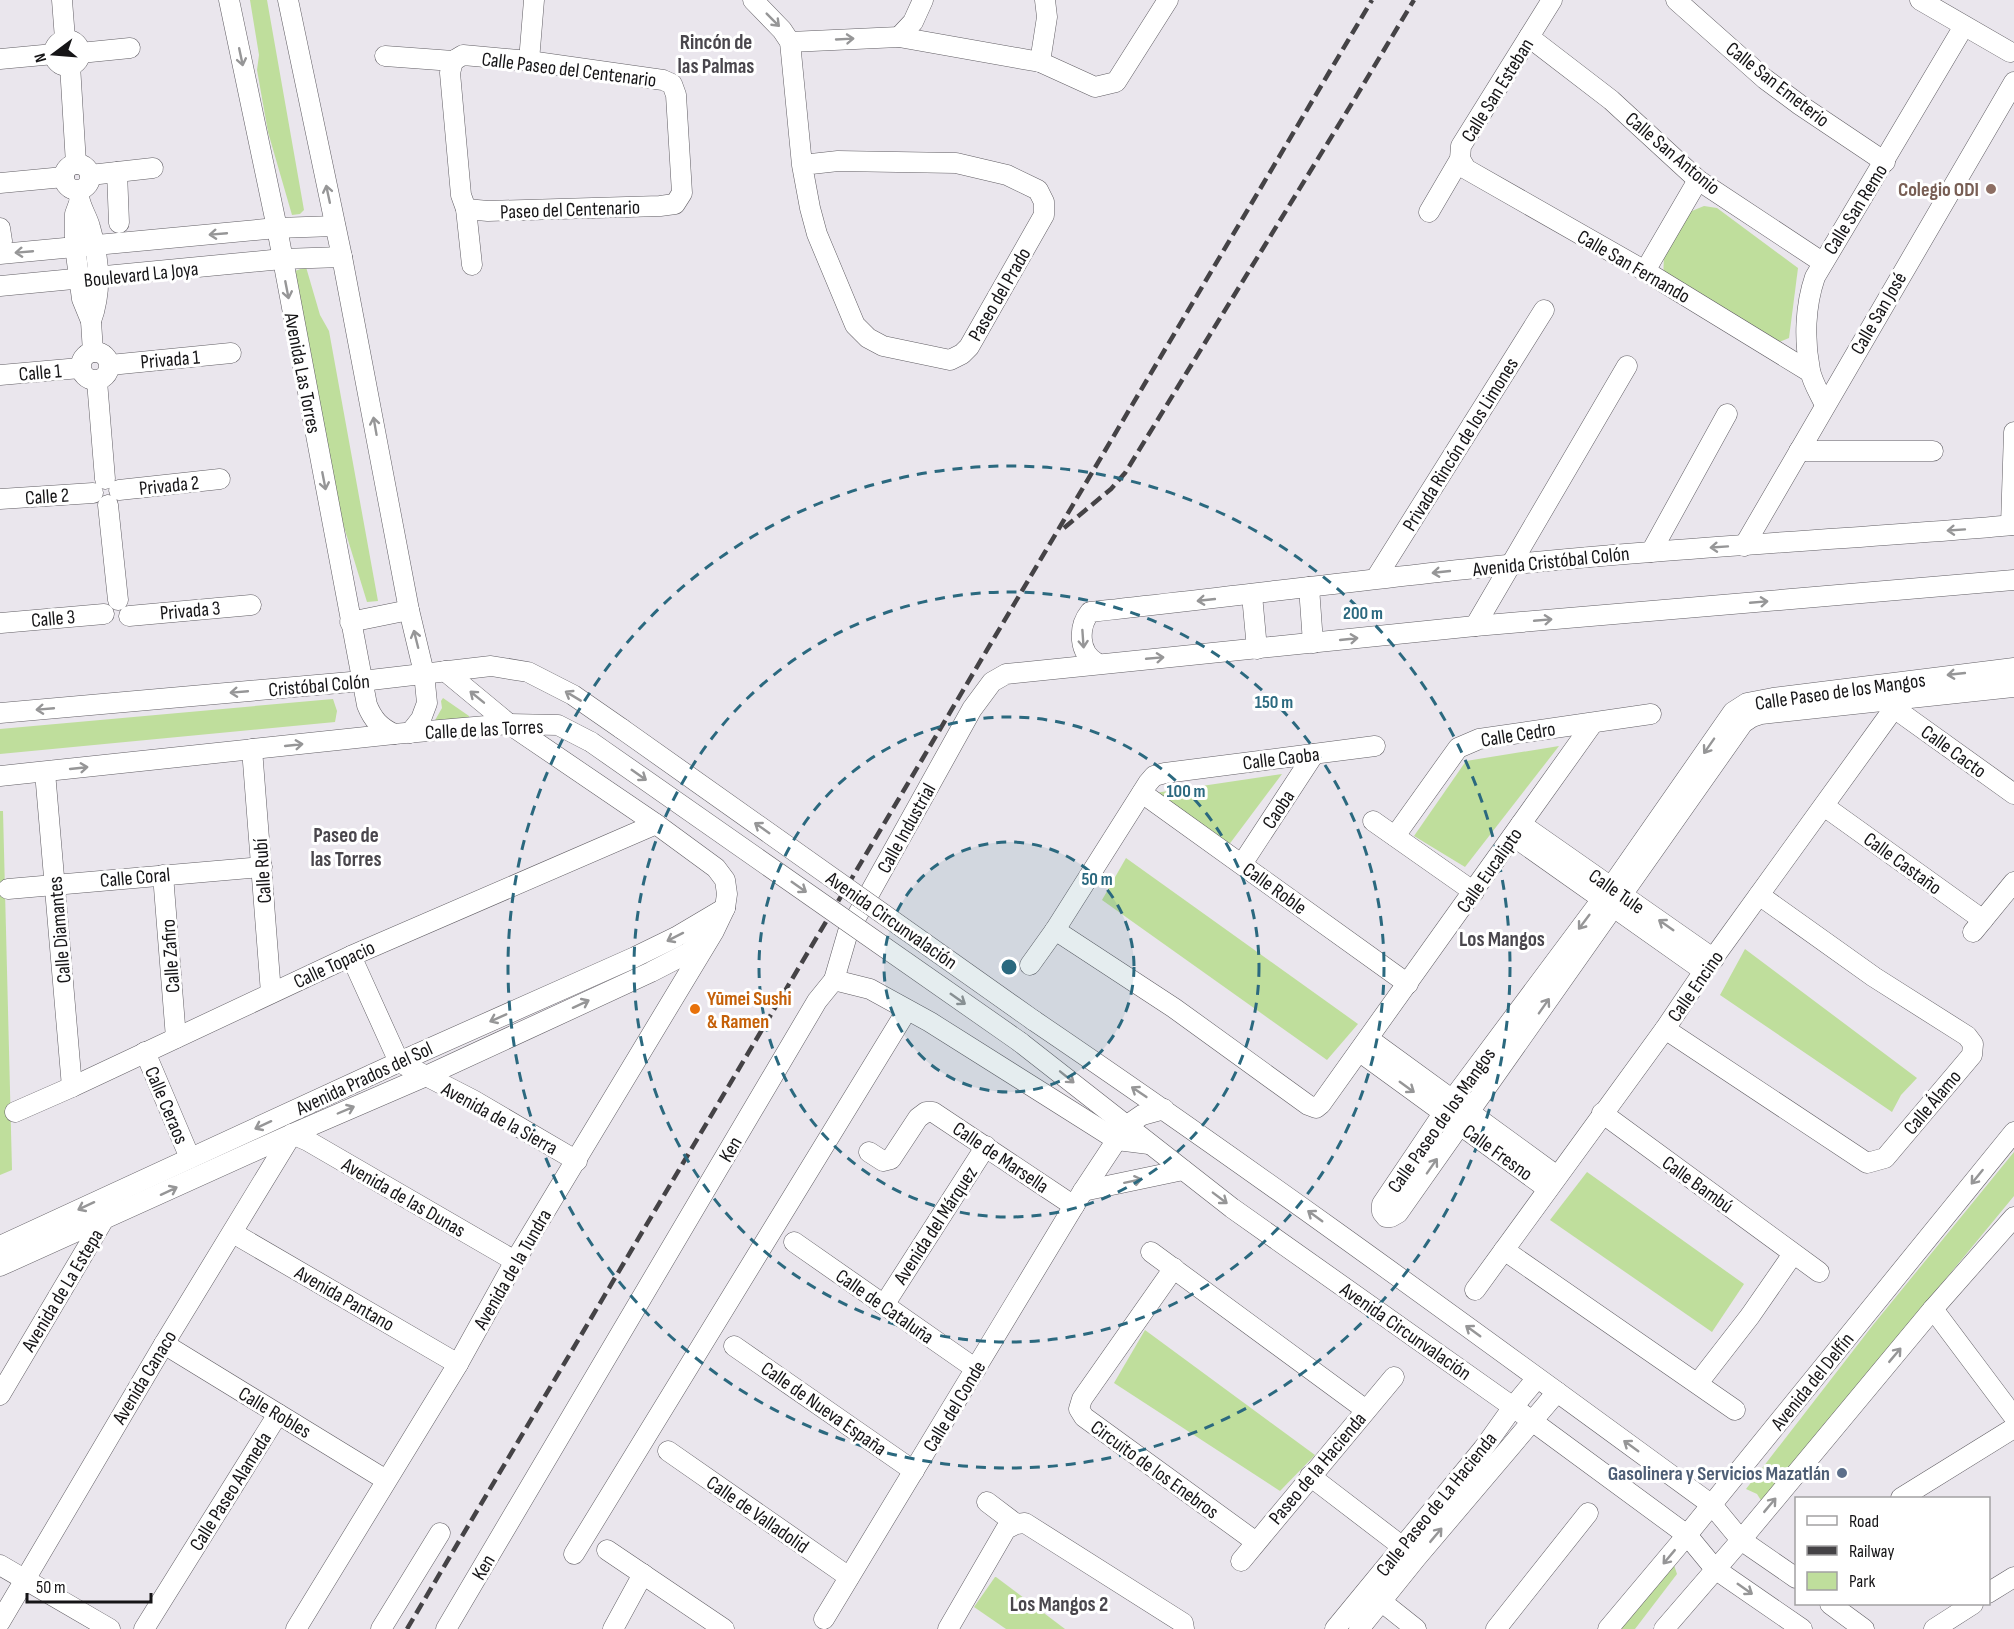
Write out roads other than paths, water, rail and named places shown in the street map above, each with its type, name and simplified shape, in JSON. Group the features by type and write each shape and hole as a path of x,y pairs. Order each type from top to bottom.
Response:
{"street":[{"path":"62,0 78,182 90,227 78,280 83,304 91,321 93,352"},
{"name":"Avenida Las Torres","path":"228,0 277,228 367,705 371,716 380,726 402,733"},
{"path":"0,776 402,733 421,719 427,703 424,673 409,610 342,256 288,0"},
{"path":"530,61 534,0"},
{"path":"753,0 782,30 790,42 899,37 1040,62 1095,87 1116,82 1168,0"},
{"path":"899,37 913,22 923,0"},
{"path":"1040,62 1047,17 1045,0"},
{"name":"Calle San Esteban","path":"1429,212 1460,159 1461,147 1551,0"},
{"name":"Calle San Emeterio","path":"1676,0 1765,79 1885,162"},
{"path":"1920,0 2010,52"},
{"name":"Calle San Remo","path":"1825,405 1810,372 1806,330 1807,306 1815,277 1964,26"},
{"name":"Calle San Antonio","path":"1529,37 1611,100 1698,180 1822,262"},
{"name":"Paseo del Prado","path":"790,42 802,165 810,208 817,234 855,325 868,338 884,346 950,360 962,354 969,347 1044,215 1044,202 1038,190 1007,175 956,163 838,160 802,165"},
{"path":"0,59 130,48"},
{"name":"Calle Paseo del Centenario","path":"385,56 453,61 464,55 530,61 663,80 672,84 676,95 682,193 675,204"},
{"name":"Calle Paseo del Centenario","path":"453,61 450,73 461,195 466,209 472,265"},
{"name":"Calle San José","path":"1744,546 2014,82"},
{"name":"Calle San Fernando","path":"1460,159 1466,169 1645,272 1810,372"},
{"path":"0,183 78,182 117,172 153,168"},
{"path":"117,172 119,223"},
{"path":"1645,272 1698,180"},
{"name":"Paseo del Centenario","path":"466,209 488,211 675,204"},
{"name":"Boulevard La Joya","path":"1,241 85,246 277,228 335,226"},
{"path":"85,246 99,278 91,321"},
{"name":"Boulevard La Joya","path":"0,286 342,256"},
{"name":"Privada Rincón de los Limones","path":"1376,578 1544,310"},
{"path":"93,352 101,353 110,365 109,372 97,381 89,380 83,375 81,368 86,355 93,352"},
{"name":"Privada 1","path":"110,365 231,353"},
{"path":"1475,626 1627,366"},
{"name":"Calle 1","path":"0,375 81,368"},
{"path":"97,381 118,600"},
{"path":"1651,552 1727,414"},
{"path":"2012,525 2014,432"},
{"path":"1799,451 1933,451"},
{"name":"Privada 2","path":"106,492 220,479"},
{"name":"Calle 2","path":"0,499 106,492"},
{"name":"Avenida Cristóbal Colón","path":"1097,663 1091,660 1084,650 1082,634 1084,620 1090,612 1252,595 1376,578 1509,565 2012,525"},
{"path":"1097,663 1313,644 1475,626 2014,580"},
{"path":"1309,587 1313,644"},
{"path":"1252,595 1257,649"},
{"path":"118,600 127,605 129,616 122,624 117,625 111,624 104,614 107,604 118,600"},
{"name":"Privada 3","path":"129,616 251,605"},
{"path":"350,622 409,610"},
{"name":"Calle 3","path":"1,623 104,614"},
{"name":"Calle Industrial","path":"834,980 848,932 972,709 992,682 1006,674 1097,663"},
{"name":"Cristóbal Colón","path":"0,713 362,681 491,666 528,672 573,695 622,729"},
{"name":"Calle Paseo de los Mangos","path":"1612,897 1733,712 1747,703 1913,679 2014,668"},
{"path":"445,671 509,723 716,868 725,880 727,894 725,908"},
{"name":"Calle Encino","path":"1475,1290 1665,1029 1913,679"},
{"name":"Calle Paseo de los Mangos","path":"1457,1113 1398,1213 1386,1217 1382,1212 1382,1204 1457,1113 1612,897 1743,723 1761,714 1898,703 2014,687"},
{"name":"Calle Cacto","path":"1898,703 2014,794"},
{"name":"Calle Cedro","path":"1395,836 1458,748 1466,743 1479,739 1651,714"},
{"name":"Calle de las Torres","path":"402,733 509,723 558,725 587,740"},
{"name":"Calle Eucalipto","path":"1055,930 1174,1008 1308,1105 1316,1108 1364,1046 1593,723"},
{"name":"Avenida Circunvalación","path":"622,729 1033,1020 1164,1109 1712,1505 1741,1540 1793,1571"},
{"path":"574,768 572,750 576,743 587,740"},
{"name":"Avenida Circunvalación","path":"587,740 1020,1042 1064,1075 1121,1133 1149,1144 1232,1208 1513,1407 1688,1535 1715,1569 1802,1629"},
{"name":"Calle Caoba","path":"1030,965 1154,776 1166,772 1375,746"},
{"name":"Calle Rubí","path":"252,749 271,993"},
{"name":"Caoba","path":"1242,864 1314,754"},
{"name":"Calle Diamantes","path":"45,772 72,1087"},
{"name":"Calle Roble","path":"1142,793 1408,984"},
{"name":"Calle Castaño","path":"1824,806 1978,926 2014,882"},
{"path":"1374,821 1473,892"},
{"name":"Calle Topacio","path":"15,1112 351,956 656,824"},
{"name":"Calle Tule","path":"1517,830 1709,965"},
{"name":"Calle Coral","path":"8,889 262,867"},
{"name":"Calle Zafiro","path":"163,875 176,1038"},
{"name":"Calle Álamo","path":"1665,1029 1867,1163 1885,1158 1972,1055 1973,1044 1967,1036 1874,977 1759,895"},
{"name":"Avenida de la Tundra","path":"296,1629 458,1364 515,1261 714,931 725,908"},
{"name":"Avenida Prados del Sol","path":"0,1246 399,1062 635,957 686,932 725,908"},
{"name":"Avenida Prados del Sol","path":"0,1266 426,1076 651,972 688,953 714,931"},
{"path":"351,956 399,1062"},
{"path":"834,980 870,988 1121,1133"},
{"name":"Ken","path":"446,1629 817,1001 834,980"},
{"path":"574,1554 907,1010"},
{"name":"Calle Fresno","path":"1364,1046 1553,1182"},
{"name":"Calle Ceraos","path":"145,1052 190,1158"},
{"name":"Avenida de la Sierra","path":"399,1062 473,1100 577,1161"},
{"path":"1078,1199 1121,1133 1142,1115 1164,1109"},
{"name":"Calle de Marsella","path":"869,1152 883,1161 891,1160 918,1118 926,1112 933,1112 986,1146 1078,1199"},
{"name":"Calle Bambú","path":"1602,1113 1819,1272"},
{"path":"286,1114 292,1134"},
{"name":"Avenida del Delfín","path":"1608,1629 1688,1535 2014,1132"},
{"name":"Avenida Canaco","path":"0,1623 164,1344 292,1134"},
{"name":"Avenida de las Dunas","path":"292,1134 308,1141 515,1261"},
{"name":"Avenida del Márquez","path":"884,1305 986,1146"},
{"path":"1078,1199 1183,1170"},
{"name":"Avenida de La Estepa","path":"0,1395 104,1220 127,1187"},
{"name":"Calle del Conde","path":"824,1619 1078,1199"},
{"path":"1667,1628 1741,1540 1793,1492 1933,1309 2014,1217"},
{"name":"Avenida Pantano","path":"233,1233 458,1364"},
{"name":"Calle de Cataluña","path":"794,1242 976,1369"},
{"path":"1504,1250 1735,1410"},
{"path":"1151,1252 1366,1410"},
{"path":"1698,1383 1750,1316 1793,1254"},
{"name":"Circuito de los Enebros","path":"1174,1268 1082,1399 1079,1409 1084,1417 1256,1542"},
{"path":"1933,1309 2014,1417"},
{"name":"Calle Robles","path":"164,1344 386,1480"},
{"name":"Calle de Nueva España","path":"734,1346 914,1471"},
{"name":"Paseo de la Hacienda","path":"1241,1561 1394,1377"},
{"name":"Calle Paseo de La Hacienda","path":"1491,1455 1513,1407 1537,1378"},
{"name":"Calle Paseo de La Hacienda","path":"1359,1629 1375,1596 1409,1552 1491,1455 1533,1422 1557,1392"},
{"name":"Calle Paseo Alameda","path":"144,1629 278,1414"},
{"path":"1903,1497 2014,1428"},
{"name":"Calle de Valladolid","path":"668,1451 849,1577"},
{"path":"1310,1476 1409,1552"},
{"path":"987,1502 1016,1524"},
{"path":"1496,1629 1588,1514"},
{"path":"948,1629 1006,1529 1025,1523 1183,1623 1185,1629"},
{"path":"381,1629 440,1533"},
{"path":"607,1550 724,1629"},
{"path":"0,1565 110,1629"},
{"path":"613,1629 644,1574"},
{"path":"1990,1592 2014,1577"},
{"path":"1375,1596 1416,1629"},
{"name":"Calle Paseo de La Hacienda","path":"1335,1629 1375,1596"},
{"path":"1831,1605 1864,1629"},
{"path":"1934,1629 1971,1605"}],"railway":[{"path":"407,1629 1372,0"},
{"path":"1064,528 1111,489 1125,473 1414,0"}],"place":[{"name":"Colegio ODI","path":"1991,189"},
{"name":"Yūmei Sushi & Ramen","path":"695,1009"},
{"name":"Gasolinera y Servicios Mazatlán","path":"1842,1473"}],"district":[{"name":"Rincón de las Palmas","path":"716,54"},
{"name":"Paseo de las Torres","path":"346,847"},
{"name":"Los Mangos","path":"1502,939"},
{"name":"Los Mangos 2","path":"1059,1604"}]}
